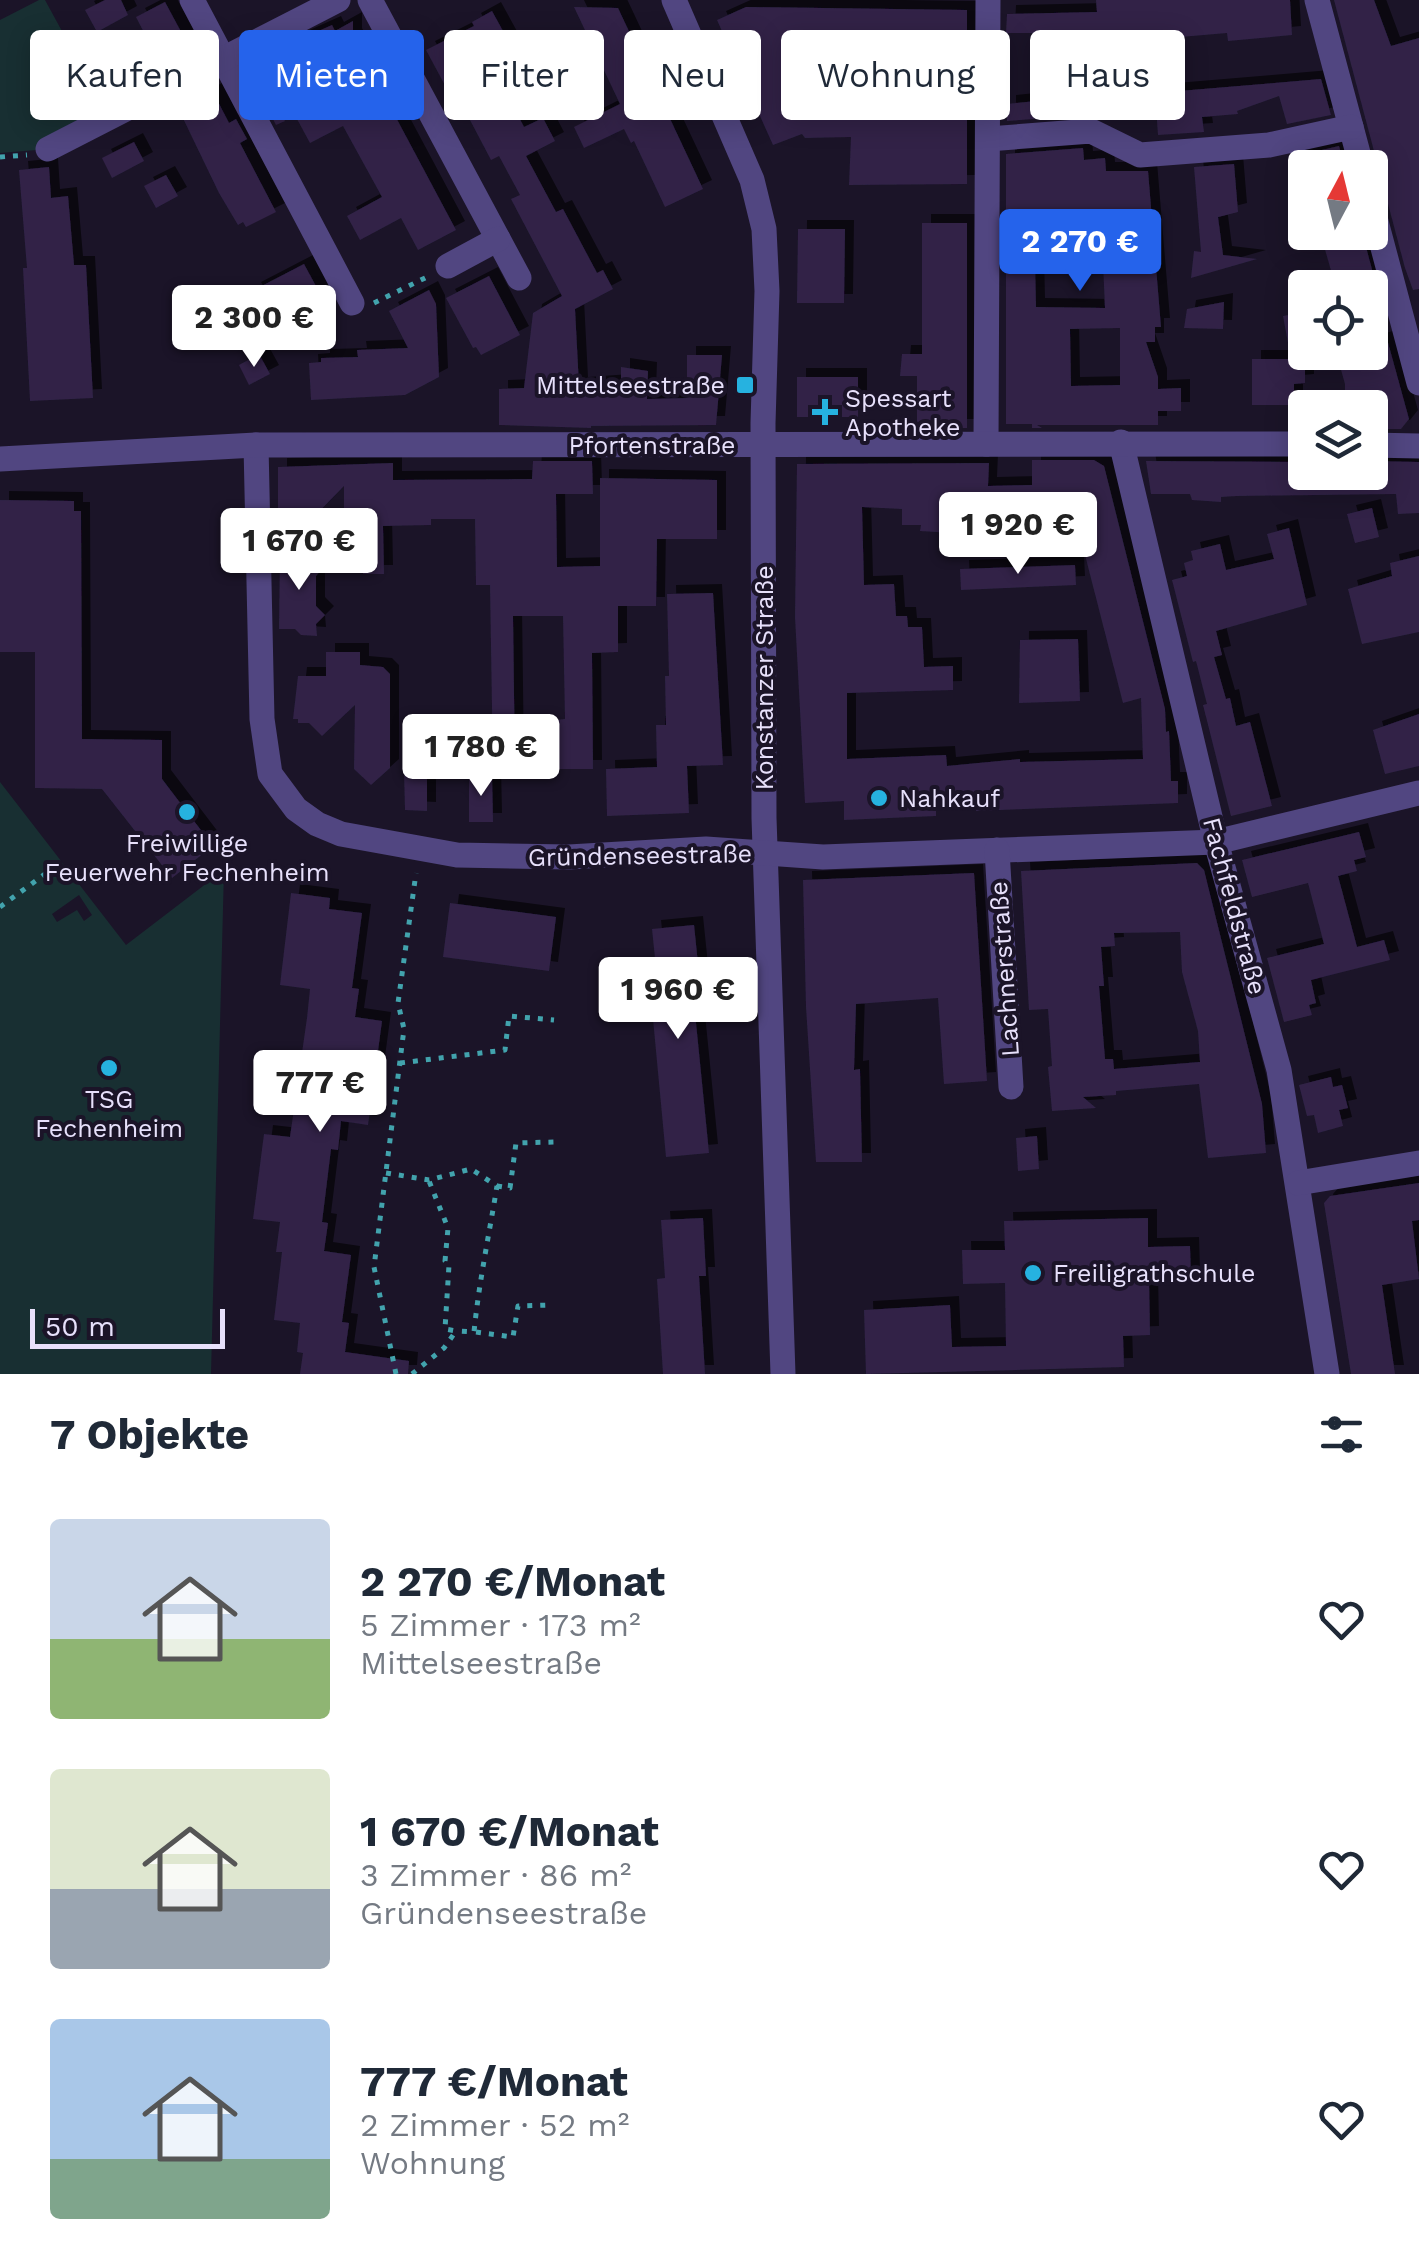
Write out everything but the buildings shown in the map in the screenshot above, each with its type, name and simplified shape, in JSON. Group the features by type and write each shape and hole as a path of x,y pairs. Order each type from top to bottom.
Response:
{"street":[{"path":"192,0 352,303"},
{"path":"48,149 338,0"},
{"path":"370,0 520,278"},
{"name":"Konstanzer Straße","path":"674,0 759,201 766,261 766,852 784,1374"},
{"path":"986,444 988,0"},
{"path":"1317,0 1357,150"},
{"path":"988,138 1090,131 1140,155 1270,145 1351,128"},
{"path":"448,266 498,239"},
{"path":"1384,250 1419,383"},
{"name":"Fachfeldstraße","path":"1121,442 1216,842 1279,1070 1327,1374"},
{"name":"Pfortenstraße","path":"0,459 256,445 1288,444"},
{"name":"Gründenseestraße","path":"256,445 262,719 270,774 296,809 317,824 342,834 457,855 538,858 706,849 823,858 1216,842 1419,793"},
{"path":"1388,445 1419,446"},
{"name":"Lachnerstraße","path":"997,850 1011,1087"},
{"path":"1298,1183 1419,1163"}],"path":[{"path":"352,303 367,307 448,266"},
{"path":"396,1374 374,1267 404,1029 398,1003 419,850"},
{"path":"0,906 60,863"},
{"path":"400,1063 505,1050 510,1016 554,1020"},
{"path":"386,1173 429,1180 471,1169 498,1186 510,1188 516,1143 554,1142"},
{"path":"429,1180 448,1228 445,1329 513,1337 518,1306 551,1304"},
{"path":"474,1332 498,1186"},
{"path":"412,1374 444,1348 456,1331"}],"green space":[{"path":"45,0 61,30 30,30 30,120 89,123 37,150 0,153 0,20"},
{"name":"TSG Fechenheim","path":"0,782 126,945 224,870 211,1374 0,1374","holes":["79,895 92,915 84,921 77,910 57,922 52,914"]}],"place":[{"name":"Mittelseestraße","path":"745,385"},
{"name":"Spessart Apotheke","path":"825,412"},
{"name":"Nahkauf","path":"879,798"},
{"name":"Freiwillige Feuerwehr Fechenheim","path":"187,812"},
{"name":"TSG Fechenheim","path":"109,1068"},
{"name":"Freiligrathschule","path":"1033,1273"}]}
